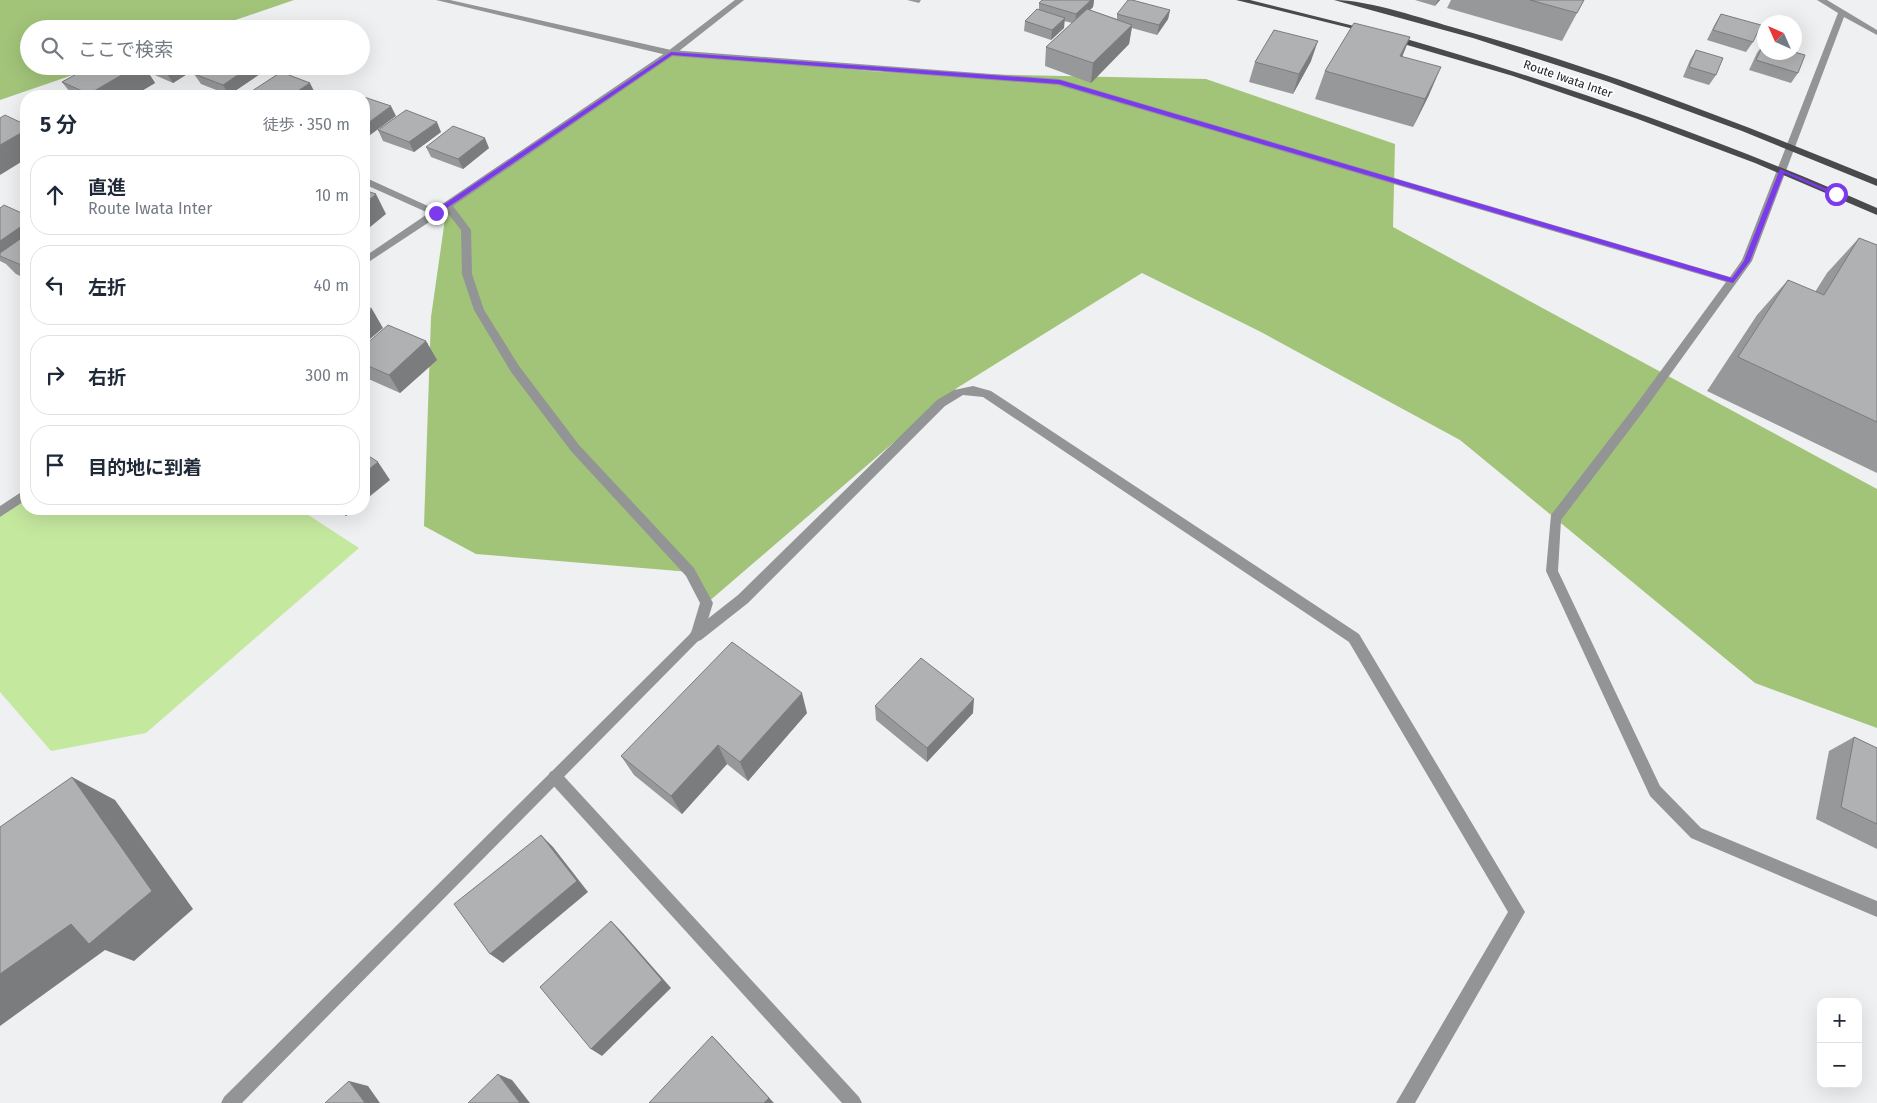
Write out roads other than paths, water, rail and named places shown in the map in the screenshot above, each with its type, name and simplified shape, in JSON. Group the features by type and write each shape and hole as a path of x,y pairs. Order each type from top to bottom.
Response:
{"main road":[{"path":"1240,0 1375,33"},
{"name":"Route Iwata Inter","path":"1338,0 1568,65 1790,147 1877,183"},
{"name":"Route Iwata Inter","path":"1385,36 1558,88 1782,170 1877,212"}],"street":[{"path":"440,0 671,53 1060,82 1733,281"},
{"path":"370,258 671,53 740,0"},
{"path":"1821,0 1877,33"},
{"path":"1842,12 1747,261 1555,519 1552,571 1654,791 1696,833 1877,909"},
{"path":"370,182 442,209 466,230 467,274 479,310 515,369 574,448 690,572 707,603 696,636"},
{"path":"230,1103 696,636 743,599 941,403 958,392 972,389 987,394 1354,638 1517,912 1405,1103"},
{"path":"0,512 20,498"},
{"path":"555,777 853,1103"}]}
